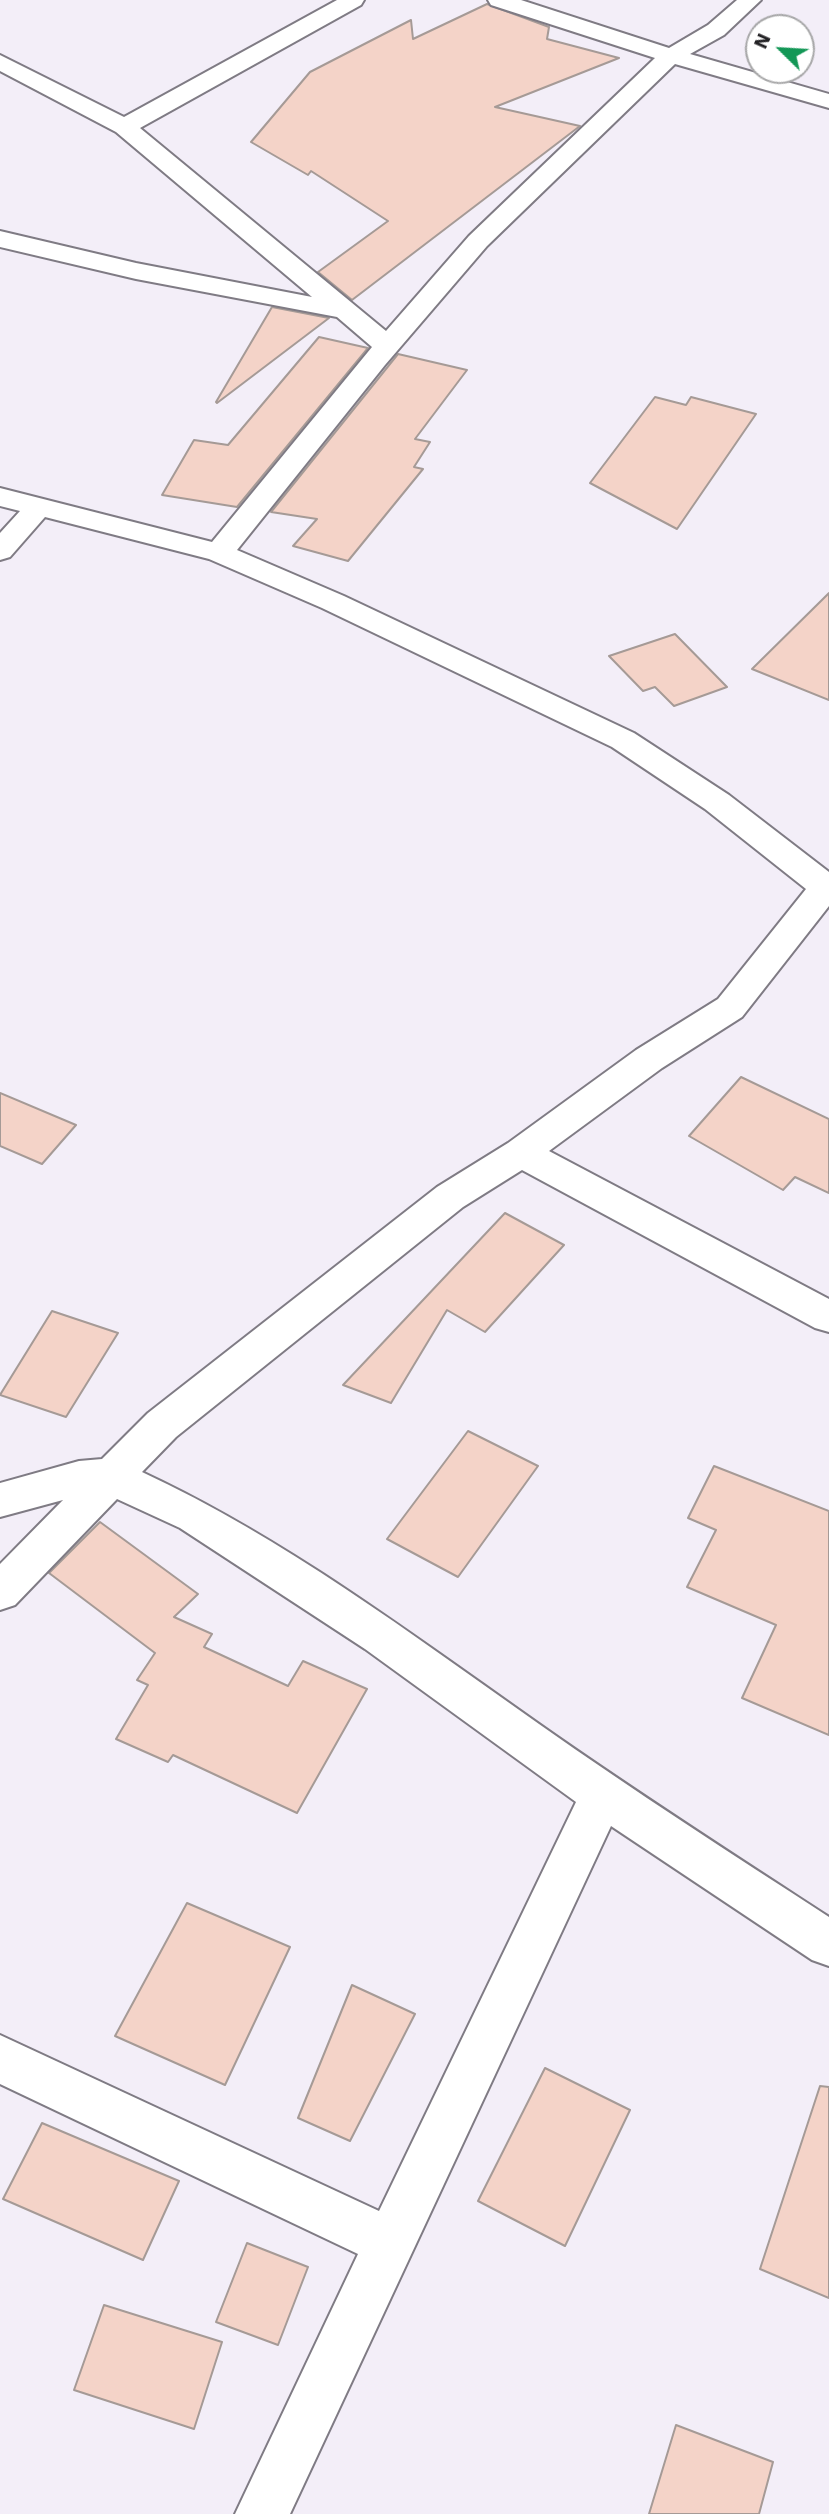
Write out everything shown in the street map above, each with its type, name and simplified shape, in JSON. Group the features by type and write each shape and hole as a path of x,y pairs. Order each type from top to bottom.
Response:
{"street":[{"path":"124,127 353,0"},
{"path":"499,0 671,57 829,101"},
{"path":"219,553 387,346 478,241 671,57 716,30 750,0"},
{"path":"0,62 124,127 387,346"},
{"path":"0,239 136,271 347,311"},
{"path":"0,497 219,553 332,602 623,740 717,802 827,888 730,1008 649,1059 521,1153 429,1214 162,1425 109,1476 0,1592"},
{"path":"0,551 38,507"},
{"path":"521,1153 829,1317"},
{"path":"0,1500 79,1478 109,1476 195,1516 380,1636 603,1795 829,1944"},
{"path":"262,2514 603,1795"},
{"path":"0,2059 389,2242"}],"building":[{"path":"487,4 549,27 547,39 619,58 495,107 580,126 352,300 318,272 388,221 311,171 308,175 251,142 310,72 411,20 413,39"},
{"path":"272,307 329,318 217,403 216,402"},
{"path":"319,337 368,348 237,507 162,495 194,440 228,445"},
{"path":"398,354 467,370 415,439 430,442 414,467 423,469 348,561 293,546 317,519 271,512"},
{"path":"655,397 686,405 691,397 756,414 677,529 590,483"},
{"path":"829,593 829,700 752,669"},
{"path":"675,634 727,687 674,706 655,687 643,691 609,656"},
{"path":"741,1077 829,1119 829,1193 795,1177 783,1190 689,1136"},
{"path":"0,1093 76,1125 42,1164 0,1146"},
{"path":"505,1213 564,1245 485,1332 447,1310 391,1403 343,1385"},
{"path":"52,1311 118,1333 66,1417 0,1395"},
{"path":"468,1431 538,1466 458,1577 387,1539"},
{"path":"714,1466 829,1511 829,1735 742,1698 776,1625 687,1587 716,1530 688,1518"},
{"path":"100,1522 198,1594 174,1617 212,1634 204,1647 288,1686 303,1661 367,1689 297,1813 173,1755 168,1762 116,1739 148,1685 137,1680 155,1653 49,1573"},
{"path":"187,1903 290,1947 225,2085 115,2036"},
{"path":"352,1985 415,2014 350,2141 298,2118"},
{"path":"545,2068 630,2110 565,2246 478,2201"},
{"path":"820,2086 829,2087 829,2298 760,2269"},
{"path":"42,2123 179,2181 143,2260 3,2199"},
{"path":"247,2243 308,2267 278,2345 216,2322"},
{"path":"104,2305 222,2342 194,2429 74,2390"},
{"path":"676,2425 773,2462 759,2514 649,2514"}]}
